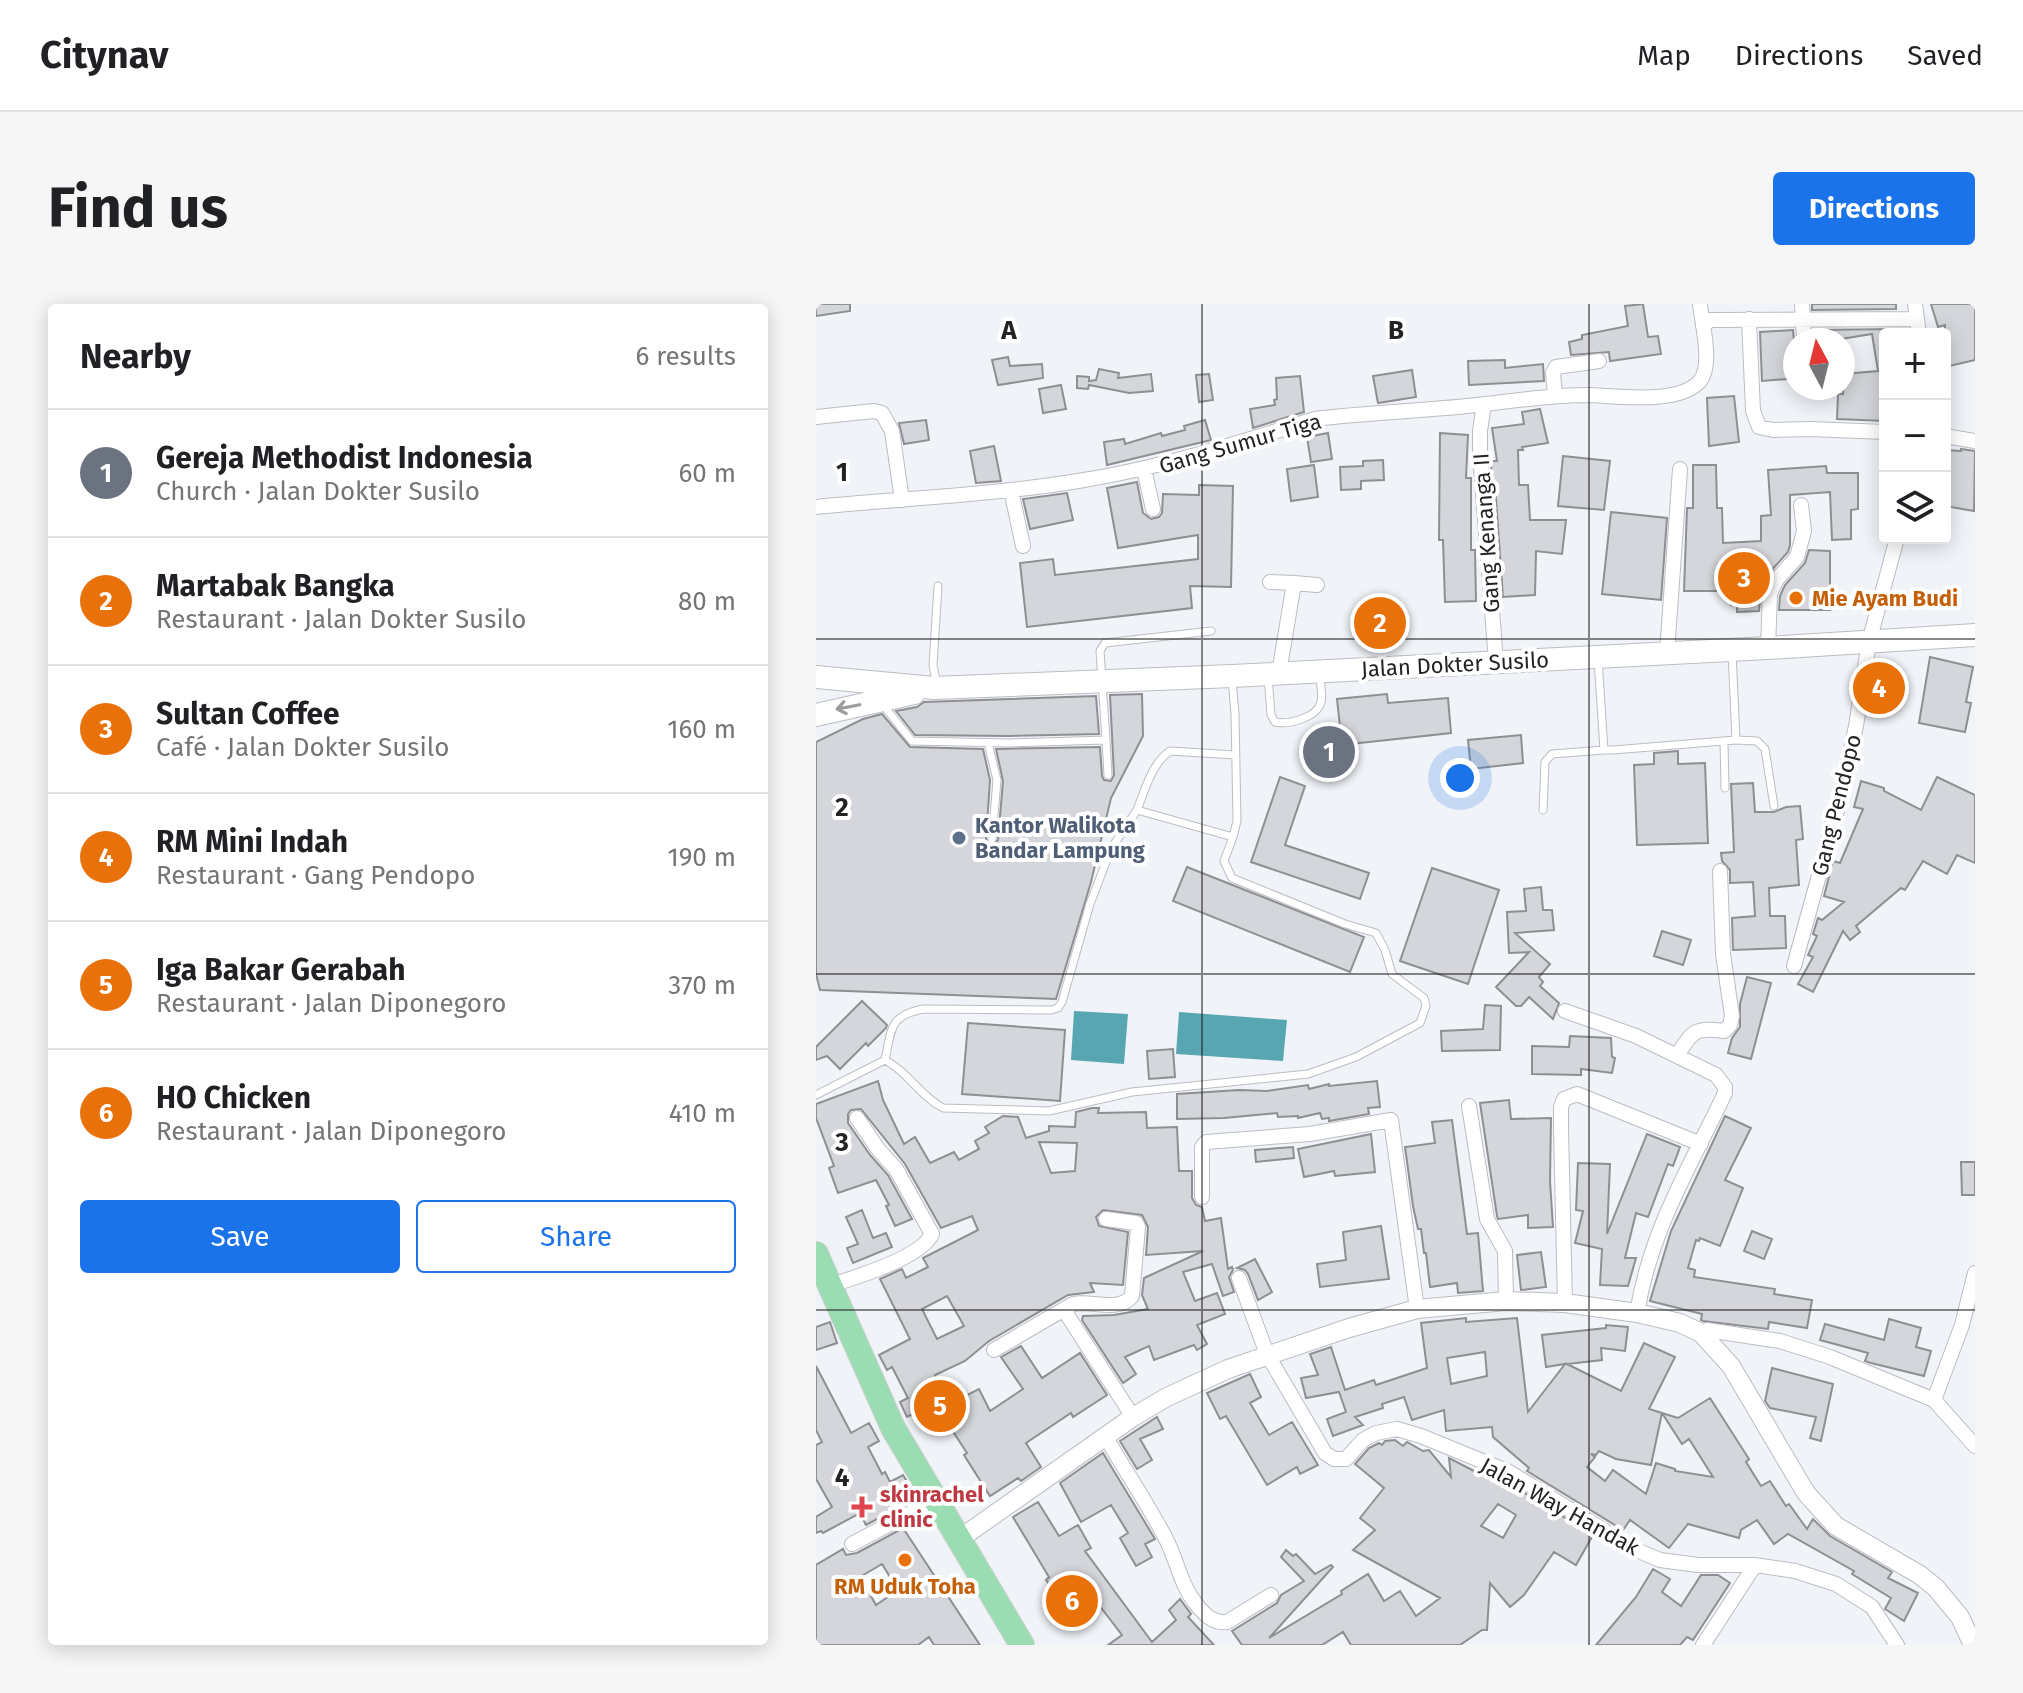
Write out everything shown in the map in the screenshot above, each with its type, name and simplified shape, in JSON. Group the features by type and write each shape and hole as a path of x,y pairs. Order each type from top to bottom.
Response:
{"main road":[{"name":"Jalan Dokter Susilo","path":"816,677 936,688 1103,682 1975,635"},
{"name":"Jalan Dokter Susilo","path":"816,715 936,688"},
{"path":"821,1273 893,1428 1022,1645"}],"street":[{"path":"1700,304 1703,326"},
{"path":"1703,326 1710,320 1802,312 1917,319"},
{"path":"1749,319 1753,411 1759,427 1773,430 1879,432"},
{"name":"Gang Sumur Tiga","path":"816,507 1011,490 1144,469 1315,419 1555,395 1662,397 1681,393 1700,382 1708,367 1703,326"},
{"path":"1555,395 1553,373 1556,367 1599,361"},
{"name":"Gang Kenanga II","path":"1484,404 1480,454 1496,662"},
{"path":"816,417 874,411 882,413 892,431 902,500"},
{"path":"1951,437 1975,441"},
{"path":"1144,469 1153,509"},
{"path":"1667,653 1680,469"},
{"path":"1011,490 1023,546"},
{"path":"1768,648 1770,593 1777,579 1797,557 1804,531 1801,505"},
{"name":"Gang Pendopo","path":"1794,966 1841,794 1856,726 1869,642 1895,544"},
{"path":"1270,582 1317,585"},
{"path":"1273,673 1294,583"},
{"path":"1677,1056 1689,1035 1701,1028 1724,1031 1730,1025 1732,1016 1723,954 1720,871"},
{"path":"1565,1011 1636,1036 1716,1075 1725,1087 1701,1144 1670,1202 1647,1261 1637,1313"},
{"path":"1565,1303 1561,1129 1564,1099 1577,1094 1701,1144"},
{"path":"1469,1106 1487,1219 1505,1251 1506,1301"},
{"path":"821,1273 872,1273 927,1243 932,1234 896,1169 857,1118"},
{"path":"1202,1197 1202,1147 1206,1142 1310,1134 1391,1120 1417,1309"},
{"path":"994,1350 1085,1301 1121,1305 1132,1296 1136,1223 1106,1219"},
{"path":"1934,1400 1962,1325 1975,1273"},
{"path":"1239,1278 1267,1354"},
{"path":"958,1540 1133,1417 1167,1397 1267,1354 1417,1309 1467,1307 1506,1301 1565,1303 1637,1313 1680,1323 1701,1333 1731,1366 1806,1493 1836,1526 1920,1575 1936,1588 1960,1617 1973,1645"},
{"path":"1064,1310 1133,1417"},
{"path":"1701,1333 1707,1330 1780,1341 1830,1357 1934,1400 1975,1446"},
{"name":"Jalan Way Handak","path":"1267,1354 1325,1453 1334,1459 1346,1459 1363,1440 1376,1433 1397,1429 1421,1436 1509,1472 1634,1549 1660,1560 1698,1565 1755,1565 1795,1571 1836,1584 1872,1607 1897,1645"},
{"path":"1105,1436 1167,1540 1180,1577 1194,1602 1207,1615 1219,1623 1227,1622 1271,1595"},
{"path":"852,1544 935,1500"},
{"path":"1703,1645 1755,1565"}],"lane":[{"path":"936,688 933,665 938,586"},
{"path":"1108,775 1100,651 1105,643 1211,631"},
{"path":"1731,650 1736,740"},
{"path":"1598,656 1604,750"},
{"path":"1273,673 1271,715 1275,722 1282,724 1300,719 1317,709 1321,703 1320,671"},
{"path":"885,1060 899,1067 930,1101 943,1108 1049,1111 1132,1092 1308,1074 1356,1057 1420,1023 1426,1006 1424,998 1392,974 1376,933 1345,924 1232,878 1224,861 1237,821 1232,676"},
{"path":"878,701 912,741 1106,740"},
{"path":"1543,810 1545,762 1552,754 1736,740 1757,741 1765,749 1774,806"},
{"path":"1724,741 1725,788"},
{"path":"988,743 997,780 992,839"},
{"path":"816,1095 885,1060 896,1019 904,1013 923,1009 1058,1008 1090,904 1111,849 1137,810 1163,756 1170,751 1235,755"},
{"path":"1137,810 1233,837"}],"water":[{"path":"1074,1011 1128,1014 1124,1064 1071,1060"},
{"path":"1179,1012 1287,1020 1283,1061 1176,1054"}],"building":[{"path":"816,304 850,304 850,311 816,316"},
{"path":"1643,304 1648,337 1658,336 1661,354 1610,361 1609,352 1571,355 1569,342 1582,339 1582,335 1628,326 1625,306"},
{"path":"1812,304 1896,304 1896,309 1812,310"},
{"path":"1931,304 1975,304 1975,360 1951,366 1951,328 1945,328 1945,325 1938,327"},
{"path":"1855,329 1879,329 1879,421 1837,419 1838,400 1855,400 1855,373 1878,371 1872,334 1855,337"},
{"path":"1783,331 1783,379 1762,381 1760,332"},
{"path":"1008,357 1010,366 1042,364 1043,378 998,385 992,360"},
{"path":"1505,360 1505,368 1543,364 1544,381 1469,385 1468,361"},
{"path":"1099,369 1119,373 1118,378 1151,374 1153,391 1129,393 1089,385 1088,389 1077,388 1077,376 1089,377 1089,381 1096,380"},
{"path":"1412,370 1416,397 1378,403 1373,376"},
{"path":"1209,374 1213,400 1199,402 1196,375"},
{"path":"1300,376 1304,412 1253,428 1250,409 1275,405 1276,378"},
{"path":"1061,385 1066,409 1043,413 1039,389"},
{"path":"1734,396 1739,442 1709,446 1707,398"},
{"path":"1540,409 1548,443 1518,450 1519,485 1528,485 1530,520 1566,520 1562,554 1536,551 1535,595 1503,597 1495,485 1492,485 1491,461 1497,461 1492,428 1524,424 1522,412"},
{"path":"926,420 929,440 904,444 899,423"},
{"path":"1205,420 1211,440 1107,465 1104,442 1124,439 1125,444 1161,433 1162,436"},
{"path":"1328,433 1332,459 1311,462 1307,437"},
{"path":"1440,433 1468,435 1466,478 1471,478 1471,550 1475,550 1476,601 1445,602 1443,540 1439,540"},
{"path":"994,446 1001,481 976,483 970,451"},
{"path":"1951,450 1975,451 1974,511 1951,507"},
{"path":"1563,456 1610,461 1604,510 1558,506"},
{"path":"1383,460 1384,480 1361,481 1361,489 1341,490 1340,467 1363,466 1363,461"},
{"path":"1314,465 1318,497 1291,501 1287,469"},
{"path":"1693,465 1716,465 1717,508 1722,508 1723,543 1761,541 1761,516 1771,515 1768,470 1826,466 1827,473 1858,473 1858,509 1851,510 1851,539 1832,540 1830,492 1790,495 1790,545 1761,589 1759,611 1737,612 1737,605 1731,605 1731,591 1684,591 1687,508 1693,508"},
{"path":"1137,482 1143,513 1151,519 1162,513 1163,494 1199,495 1199,485 1233,486 1231,587 1190,586 1192,608 1027,627 1020,563 1053,559 1055,575 1198,559 1198,535 1118,548 1107,488"},
{"path":"1067,493 1073,520 1030,529 1023,499"},
{"path":"1611,512 1667,518 1661,600 1602,594"},
{"path":"1809,550 1830,551 1830,610 1779,610 1785,585 1805,563"},
{"path":"1930,657 1973,667 1966,702 1971,703 1965,732 1919,723"},
{"path":"1874,673 1892,675 1888,704 1870,702"},
{"name":"Kantor Walikota Bandar Lampung","path":"1142,694 1143,736 1111,798 1091,882 1056,999 820,990 816,974 816,742 863,719 882,714 910,747 983,749 990,780 986,839 992,845 998,840 1003,781 996,749 1100,747 1102,776 1104,780 1111,781 1114,775 1110,695"},
{"path":"1387,694 1388,703 1448,698 1451,733 1342,745 1337,699"},
{"path":"1096,696 1099,734 915,735 896,711 917,707 924,702"},
{"path":"1521,735 1523,763 1471,769 1468,740"},
{"path":"1678,751 1678,764 1705,763 1708,843 1637,845 1634,765 1654,764 1654,753"},
{"path":"1280,777 1305,786 1285,845 1369,873 1360,899 1251,862"},
{"path":"1937,777 1975,795 1975,863 1957,855 1947,874 1923,861 1905,890 1901,888 1856,926 1860,932 1850,940 1843,931 1813,992 1798,984 1813,957 1808,955 1817,936 1813,934 1818,918 1822,920 1844,902 1824,896 1833,861 1840,863 1863,809 1854,807 1861,781 1884,788 1884,791 1921,810"},
{"path":"1753,783 1755,812 1774,812 1800,806 1803,839 1796,840 1799,885 1769,888 1770,916 1785,916 1786,948 1733,950 1732,918 1755,916 1753,882 1730,883 1730,870 1722,861 1721,853 1734,852 1731,784"},
{"path":"1187,867 1364,937 1350,972 1173,901"},
{"path":"1432,868 1499,890 1468,984 1400,961"},
{"path":"1541,887 1543,910 1552,910 1554,930 1515,933 1550,964 1539,977 1543,982 1540,986 1559,1003 1553,1019 1529,997 1521,1006 1516,1006 1496,987 1529,952 1509,953 1507,912 1526,911 1524,889"},
{"path":"1662,931 1691,940 1683,965 1654,956"},
{"path":"1747,977 1771,983 1751,1059 1728,1053 1732,1038 1740,1027 1740,1004"},
{"path":"862,1001 887,1025 886,1028 840,1069 827,1056 816,1060 816,1047"},
{"path":"1485,1005 1501,1006 1500,1050 1442,1051 1441,1031 1483,1029"},
{"path":"968,1023 1065,1030 1060,1101 962,1094"},
{"path":"1570,1036 1611,1038 1612,1057 1615,1058 1612,1073 1581,1069 1581,1075 1532,1074 1532,1046 1569,1047"},
{"path":"1173,1049 1175,1077 1149,1079 1147,1051"},
{"path":"878,1081 883,1100 904,1144 915,1137 930,1163 954,1152 959,1160 979,1149 975,1141 989,1133 985,1127 1003,1116 1018,1117 1026,1138 1049,1131 1049,1126 1075,1127 1076,1112 1092,1108 1099,1108 1098,1113 1146,1112 1147,1128 1177,1127 1179,1171 1192,1171 1192,1198 1196,1205 1202,1207 1205,1221 1221,1218 1228,1269 1232,1267 1233,1270 1229,1277 1234,1292 1223,1296 1212,1264 1183,1272 1195,1301 1217,1293 1225,1314 1197,1325 1207,1344 1197,1350 1194,1345 1154,1360 1149,1346 1125,1357 1136,1374 1123,1383 1082,1320 1083,1316 1148,1309 1142,1295 1144,1278 1203,1251 1146,1255 1148,1227 1142,1215 1103,1210 1096,1217 1099,1226 1128,1232 1123,1285 1090,1283 1094,1292 1068,1295 989,1341 965,1361 935,1375 937,1380 930,1383 939,1401 907,1417 900,1402 908,1398 892,1367 887,1370 879,1355 910,1339 880,1279 902,1269 906,1278 928,1267 923,1258 978,1230 972,1216 941,1228 905,1164 861,1109 851,1110 848,1123 888,1175 912,1219 895,1226 886,1206 889,1205 876,1180 838,1193 829,1168 834,1166 816,1118 816,1104","holes":["1039,1142 1077,1143 1075,1171 1051,1173","947,1296 964,1326 937,1339 922,1309"]},
{"path":"1377,1081 1380,1107 1368,1108 1369,1114 1329,1121 1329,1118 1322,1119 1320,1113 1298,1118 1278,1117 1277,1113 1177,1119 1177,1094 1267,1091 1308,1085 1309,1089 1329,1084"},
{"path":"1509,1100 1511,1119 1551,1118 1553,1227 1528,1228 1528,1215 1498,1219 1480,1103"},
{"path":"1725,1116 1751,1128 1725,1180 1743,1188 1720,1246 1700,1238 1696,1240 1688,1268 1695,1270 1694,1277 1775,1289 1774,1294 1812,1300 1807,1328 1769,1322 1768,1329 1703,1321 1702,1314 1650,1301 1671,1231"},
{"path":"1452,1120 1467,1234 1478,1233 1483,1291 1458,1293 1457,1283 1430,1287 1421,1229 1418,1229 1413,1206 1405,1147 1435,1143 1432,1122"},
{"path":"1371,1134 1375,1172 1335,1176 1334,1171 1304,1177 1298,1149"},
{"path":"1647,1134 1680,1147 1673,1166 1668,1164 1648,1217 1636,1213 1625,1258 1636,1258 1628,1286 1600,1285 1602,1249 1575,1243 1583,1211 1576,1210 1578,1163 1610,1164 1607,1234"},
{"path":"1293,1147 1294,1158 1256,1162 1255,1150"},
{"path":"1961,1162 1975,1162 1975,1195 1962,1195"},
{"path":"862,1210 873,1238 886,1233 892,1247 853,1263 847,1248 858,1244 846,1217"},
{"path":"1381,1226 1389,1279 1320,1287 1317,1264 1346,1260 1343,1232"},
{"path":"1752,1231 1772,1239 1764,1259 1744,1251"},
{"path":"1541,1252 1546,1287 1521,1290 1517,1255"},
{"path":"1255,1259 1272,1292 1258,1300 1248,1274 1237,1268"},
{"path":"1466,1318 1466,1322 1517,1318 1528,1412 1565,1364 1546,1367 1542,1335 1606,1328 1606,1325 1628,1327 1625,1351 1601,1348 1602,1360 1567,1364 1621,1391 1644,1343 1675,1357 1649,1409 1662,1413 1678,1418 1710,1398 1749,1459 1746,1462 1761,1486 1770,1481 1786,1506 1789,1504 1807,1529 1813,1519 1830,1536 1892,1572 1888,1578 1918,1593 1904,1621 1885,1609 1891,1598 1852,1574 1854,1571 1788,1534 1774,1544 1757,1520 1741,1530 1739,1538 1688,1524 1669,1548 1630,1520 1623,1530 1527,1471 1529,1468 1493,1437 1492,1427 1446,1431 1444,1410 1412,1420 1404,1397 1355,1417 1363,1425 1333,1436 1327,1419 1346,1412 1339,1392 1306,1398 1301,1378 1318,1375 1310,1354 1331,1347 1345,1390 1374,1380 1376,1385 1427,1368 1421,1323","holes":["1485,1352 1487,1376 1451,1384 1447,1358","1662,1413 1682,1444 1689,1439 1713,1477 1675,1471 1656,1463 1646,1494 1613,1470 1605,1481 1587,1467 1595,1457 1591,1454 1596,1455 1599,1451 1616,1459 1651,1465"]},
{"path":"1889,1319 1921,1328 1916,1347 1931,1351 1924,1376 1865,1361 1868,1353 1820,1340 1825,1324 1884,1340"},
{"path":"830,1322 837,1343 816,1350 816,1327"},
{"path":"1021,1346 1042,1378 1080,1353 1107,1395 1073,1417 1071,1413 1026,1443 1041,1467 990,1496 952,1430 958,1426 947,1405 979,1389 990,1411 1023,1389 1001,1357"},
{"path":"816,1366 851,1433 869,1423 879,1441 868,1447 882,1474 885,1472 890,1482 903,1475 917,1498 866,1525 860,1513 823,1533 816,1533 816,1517 832,1507 816,1479 816,1445 822,1442 816,1430"},
{"path":"1772,1368 1833,1384 1821,1441 1810,1438 1816,1417 1770,1408 1765,1401"},
{"path":"1250,1374 1261,1397 1250,1403 1269,1435 1292,1422 1318,1465 1300,1474 1297,1467 1267,1485 1226,1416 1220,1419 1207,1393"},
{"path":"1157,1417 1163,1429 1140,1439 1152,1460 1137,1469 1120,1441"},
{"path":"1395,1440 1403,1446 1407,1442 1423,1451 1429,1450 1451,1477 1449,1458 1474,1471 1476,1469 1503,1480 1593,1535 1576,1565 1554,1552 1524,1595 1510,1607 1490,1583 1487,1630 1482,1630 1460,1645 1351,1645 1343,1632 1322,1645 1242,1645 1232,1631 1277,1603 1281,1595 1304,1581 1281,1557 1286,1550 1293,1556 1296,1554 1315,1574 1331,1565 1333,1567 1269,1638 1342,1594 1341,1591 1368,1574 1384,1601 1400,1591 1416,1616 1440,1598 1353,1550 1375,1530 1360,1518 1384,1488 1355,1464 1369,1448 1379,1443 1382,1445 1385,1441","holes":["1498,1504 1516,1515 1503,1538 1481,1526"]},
{"path":"1103,1453 1155,1539 1145,1544 1152,1557 1136,1566 1120,1538 1128,1533 1111,1505 1081,1522 1060,1483"},
{"path":"1038,1502 1059,1536 1078,1525 1091,1548 1085,1551 1152,1642 1176,1620 1169,1610 1180,1599 1191,1614 1188,1617 1214,1645 1108,1645 1122,1635 1082,1583 1059,1598 1046,1580 1049,1577 1013,1517"},
{"path":"903,1528 980,1645 934,1645 929,1637 918,1645 816,1645 816,1565 843,1549 846,1555 857,1553","holes":["882,1564 898,1590 876,1605 860,1577"]},
{"path":"1653,1569 1670,1579 1662,1592 1681,1606 1701,1575 1718,1575 1730,1583 1693,1640 1687,1637 1680,1645 1596,1645 1636,1597"}],"place":[{"name":"Sultan Coffee","path":"1744,578"},
{"name":"Mie Ayam Budi","path":"1796,598"},
{"name":"Martabak Bangka","path":"1380,623"},
{"name":"RM Mini Indah","path":"1879,688"},
{"name":"Gereja Methodist Indonesia","path":"1329,752"},
{"name":"Kantor Walikota Bandar Lampung","path":"959,838"},
{"name":"Iga Bakar Gerabah","path":"940,1406"},
{"name":"skinrachel clinic","path":"862,1507"},
{"name":"RM Uduk Toha","path":"905,1560"},
{"name":"HO Chicken","path":"1072,1601"}]}
